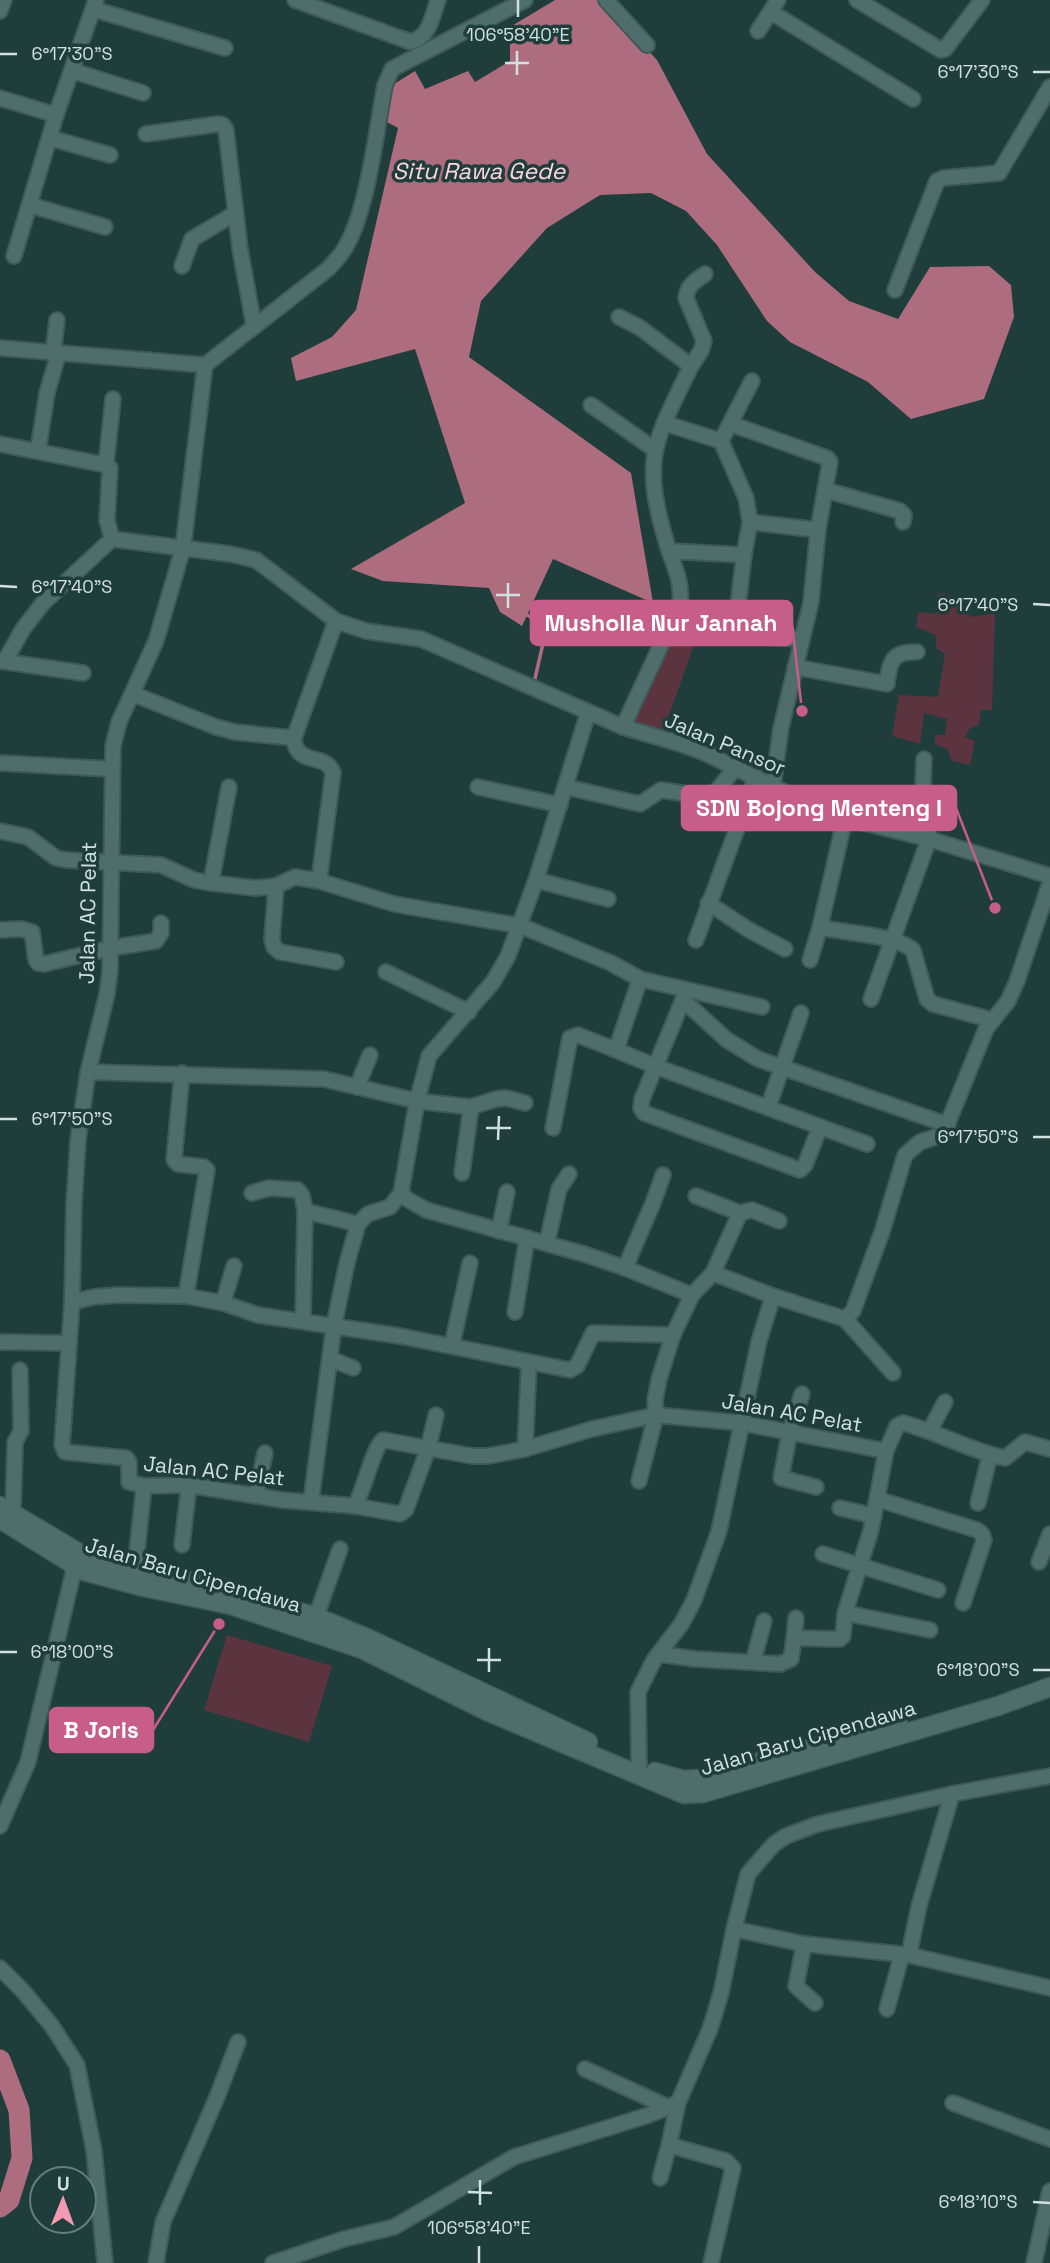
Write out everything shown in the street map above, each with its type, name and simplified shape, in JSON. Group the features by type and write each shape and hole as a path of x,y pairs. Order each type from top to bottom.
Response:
{"main road":[{"name":"Jalan Baru Cipendawa","path":"4,1513 76,1559 144,1587 305,1619 489,1712 684,1794 703,1793 820,1753 1050,1687"},
{"name":"Jalan Baru Cipendawa","path":"76,1559 224,1589 369,1639 639,1766 684,1780 820,1753"},
{"name":"Jalan Baru Cipendawa","path":"996,1701 1050,1673"}],"street":[{"path":"0,11 4,0"},
{"path":"296,0 411,42 426,33 438,0"},
{"path":"0,348 205,365 328,269 345,250 362,204 384,85 391,69 525,0"},
{"path":"606,0 648,45"},
{"path":"857,0 941,51 982,0"},
{"path":"14,256 57,115 95,4 225,48"},
{"path":"758,31 774,6 913,99"},
{"path":"73,71 143,93"},
{"path":"895,290 937,181 943,178 999,173 1043,113 1050,87"},
{"path":"0,98 57,115"},
{"path":"146,134 218,124 223,125 226,130 254,326"},
{"path":"50,138 110,155"},
{"path":"30,205 105,227"},
{"path":"182,266 192,239 236,213"},
{"path":"623,727 680,604 681,582 668,551 653,491 654,449 704,341 686,292 705,274"},
{"path":"619,317 639,327 691,366"},
{"path":"38,451 56,354 57,320"},
{"name":"Jalan AC Pelat","path":"205,365 183,548 163,622 114,735 111,769 111,948 107,994 88,1072 76,1166 72,1302 63,1450 69,1453 126,1458 129,1462 128,1480 132,1484 189,1485 256,1496 355,1506 380,1441 488,1456 656,1415 742,1423 886,1451 900,1423 930,1430 990,1455"},
{"path":"721,442 752,382"},
{"path":"106,465 113,399"},
{"path":"591,405 654,449"},
{"path":"664,423 721,442 746,498 750,522 736,631"},
{"path":"731,424 827,457 830,469 818,530 811,602 781,728 773,785"},
{"path":"0,443 106,465 111,470 107,520 112,539 43,603 3,661 83,673"},
{"path":"825,490 900,511 904,515 903,522"},
{"path":"750,522 818,530"},
{"name":"Jalan Pansor","path":"112,539 230,554 256,561 267,566 311,604 336,621 366,631 421,639 623,727 682,742 736,766 817,808 845,818 929,839 1016,869 1050,876"},
{"path":"668,551 744,555"},
{"path":"673,619 765,637 802,639"},
{"path":"319,881 333,773 327,764 298,753 294,738 336,621"},
{"path":"796,667 887,684 888,670 896,656 904,652 917,652"},
{"path":"133,694 216,727 235,732 294,738"},
{"path":"311,1502 334,1325 358,1224 368,1214 390,1207 401,1193 417,1101 429,1056 469,1012 501,970 521,926 588,713"},
{"path":"871,999 929,839 923,788 924,759"},
{"path":"0,763 111,769"},
{"path":"566,787 640,804 661,790 708,797 715,793 736,766"},
{"path":"696,940 756,776"},
{"path":"478,787 560,804"},
{"path":"211,883 229,788"},
{"path":"810,960 821,927 845,818"},
{"path":"0,831 27,837 56,858 161,865 194,880 255,888 276,886 295,877 319,881 394,904 521,926 685,995 762,1007"},
{"path":"536,880 608,899"},
{"path":"845,1319 853,1311 882,1232 905,1154 920,1142 942,1135 986,1029 1008,1001 1017,981 1050,883"},
{"path":"276,886 272,939 274,947 280,951 336,962"},
{"path":"708,903 749,930 785,949"},
{"path":"0,930 21,929 32,932 36,960 40,964 156,941 161,933 161,923"},
{"path":"821,927 892,940 913,950 925,994 933,1004 992,1020"},
{"path":"386,972 469,1012"},
{"path":"616,1050 640,978"},
{"path":"685,995 742,1051 758,1059 947,1125"},
{"path":"685,995 642,1099 641,1108 644,1113 796,1169 804,1167 820,1127"},
{"path":"768,1108 801,1013"},
{"path":"553,1128 570,1038 578,1035 656,1067 867,1144"},
{"path":"357,1087 370,1055"},
{"path":"88,1072 324,1079 417,1101 471,1107 506,1098 525,1103"},
{"path":"182,1073 174,1160 178,1164 204,1167 207,1170 186,1296"},
{"path":"462,1173 471,1107"},
{"path":"547,1243 559,1189 569,1174"},
{"path":"625,1268 663,1175"},
{"path":"252,1193 269,1188 292,1188 302,1195 305,1211 303,1320"},
{"path":"499,1231 507,1192"},
{"path":"401,1193 426,1210 547,1243 625,1268 692,1295"},
{"path":"696,1196 740,1213 752,1210 779,1221"},
{"path":"305,1211 358,1224"},
{"path":"639,1481 656,1415 656,1391 673,1335 692,1295 713,1273 740,1213"},
{"path":"515,1312 527,1238"},
{"path":"452,1345 470,1263"},
{"path":"223,1303 234,1266"},
{"path":"713,1273 845,1319 893,1373"},
{"path":"72,1302 118,1295 186,1296 223,1303 258,1315 452,1345 570,1370 574,1368 593,1333 673,1335"},
{"path":"639,1766 638,1692 659,1654 681,1623 703,1579 719,1531 759,1341 773,1296"},
{"path":"0,1342 69,1343"},
{"path":"331,1359 353,1367"},
{"path":"525,1449 528,1362"},
{"path":"4,1513 15,1469 15,1442 21,1431 20,1370"},
{"path":"802,1394 790,1431 780,1478 816,1487"},
{"path":"930,1430 945,1402"},
{"path":"355,1506 400,1514 404,1512 428,1449 436,1415"},
{"path":"978,1503 990,1455 1008,1457 1025,1442 1050,1449"},
{"path":"794,1637 840,1640 843,1636 845,1613 874,1516 886,1451"},
{"path":"256,1496 265,1453"},
{"path":"0,1480 15,1469"},
{"path":"182,1545 189,1485"},
{"path":"135,1569 144,1486"},
{"path":"877,1499 982,1534 984,1540 962,1603"},
{"path":"840,1508 874,1516"},
{"path":"1039,1562 1050,1534"},
{"path":"305,1619 340,1549"},
{"path":"823,1554 938,1590"},
{"path":"0,1826 28,1762 76,1559"},
{"path":"845,1613 930,1630"},
{"path":"659,1654 695,1659 786,1663 791,1659 796,1618"},
{"path":"753,1662 764,1621"},
{"path":"660,2178 669,2146 673,2105 710,2029 721,1993 748,1874 774,1844 786,1836 818,1824 952,1794 1050,1776"},
{"path":"887,2009 952,1794"},
{"path":"734,1930 804,1944 905,1954 1050,1988"},
{"path":"804,1944 796,1983 798,1989 815,2003"},
{"path":"0,1968 23,1990 52,2026 77,2065 94,2151 105,2263"},
{"path":"156,2263 163,2222 238,2042"},
{"path":"586,2069 673,2105"},
{"path":"953,2103 1050,2139"},
{"path":"273,2263 344,2239 394,2227 514,2157 625,2123 673,2105"},
{"path":"669,2146 732,2164 733,2173 711,2263"},
{"path":"1034,2263 1050,2191"},
{"path":"296,2256 314,2263"}],"shaded area":[{"path":"938,593 959,597 971,617 995,613 992,710 981,710 979,725 969,729 965,737 975,741 970,765 952,761 947,749 935,744 935,735 945,735 947,719 924,713 920,744 892,736 899,695 938,697 945,654 936,648 936,635 916,627 918,612 936,614"},
{"path":"676,623 699,631 662,735 627,726"},
{"path":"227,1635 332,1666 309,1742 204,1710"}],"water":[{"name":"Situ Rawa Gede","path":"555,0 602,0 657,60 707,154 815,272 849,301 898,319 930,267 989,266 1011,285 1014,317 984,399 911,419 868,382 790,342 767,321 717,245 686,211 651,193 600,195 547,228 481,301 469,357 631,473 653,603 553,559 522,626 500,612 489,588 383,581 351,569 465,503 415,349 296,381 291,358 332,337 356,310 398,128 385,121 394,84 415,71 425,89 468,71 475,82 510,61 510,27"}],"waterway":[{"path":"527,615 541,623 544,639 534,683"},
{"path":"0,2060 19,2110 22,2158 9,2200 0,2207"}],"place":[{"name":"Musholla Nur Jannah","path":"802,711"},
{"name":"SDN Bojong Menteng I","path":"995,908"},
{"name":"B Joris","path":"219,1624"}]}
